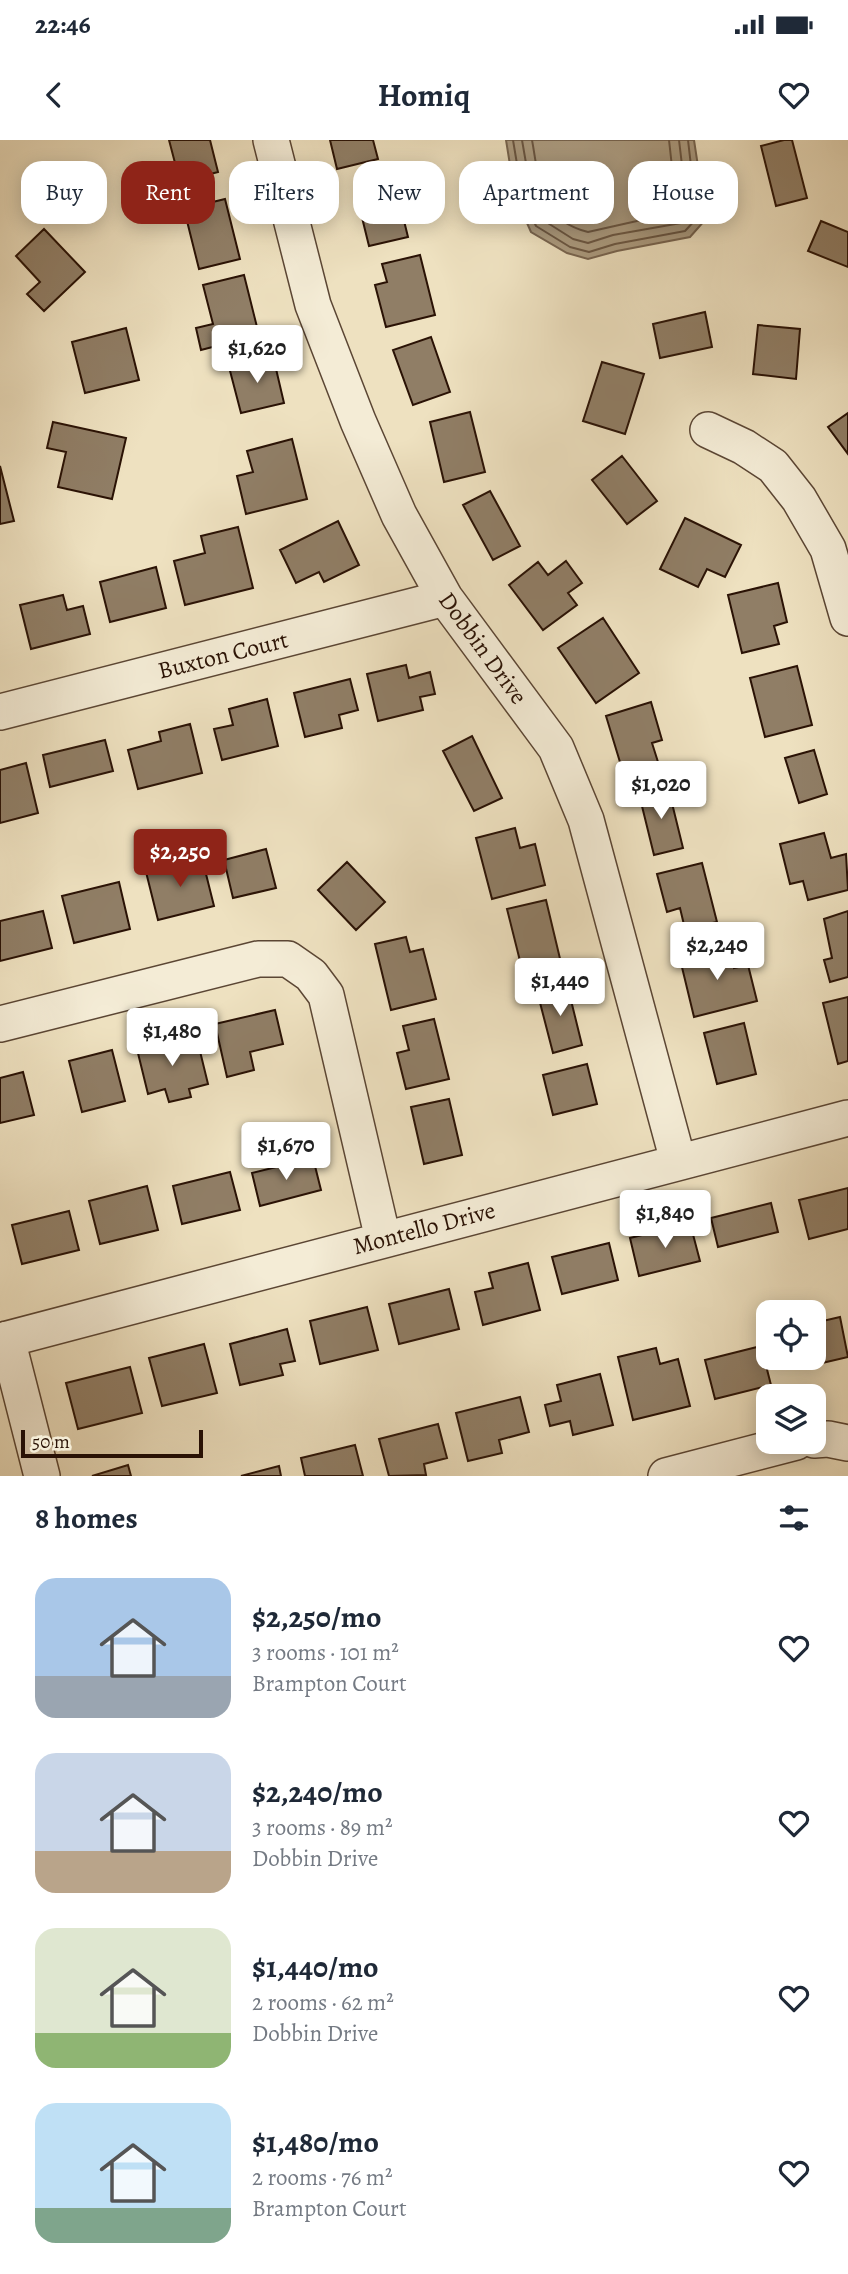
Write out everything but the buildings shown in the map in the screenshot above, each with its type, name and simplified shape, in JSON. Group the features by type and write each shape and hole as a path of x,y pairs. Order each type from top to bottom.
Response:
{"street":[{"name":"Dobbin Drive","path":"271,140 313,305 358,421 399,515 445,598 556,748 586,821 678,1161"},
{"path":"708,430 744,447 773,467 799,499 828,549 848,618"},
{"name":"Buxton Court","path":"0,712 445,598"},
{"path":"0,1024 258,959 288,959 312,975 326,995 383,1239"},
{"name":"Montello Drive","path":"3,1340 848,1118"},
{"path":"3,1340 42,1476"},
{"path":"826,1439 848,1443"},
{"path":"666,1476 756,1452"}],"water":[{"path":"506,140 694,140 697,161 628,161 628,224 702,224 690,237 588,259 567,253 531,232 527,224 614,224 614,161 509,161"}]}
